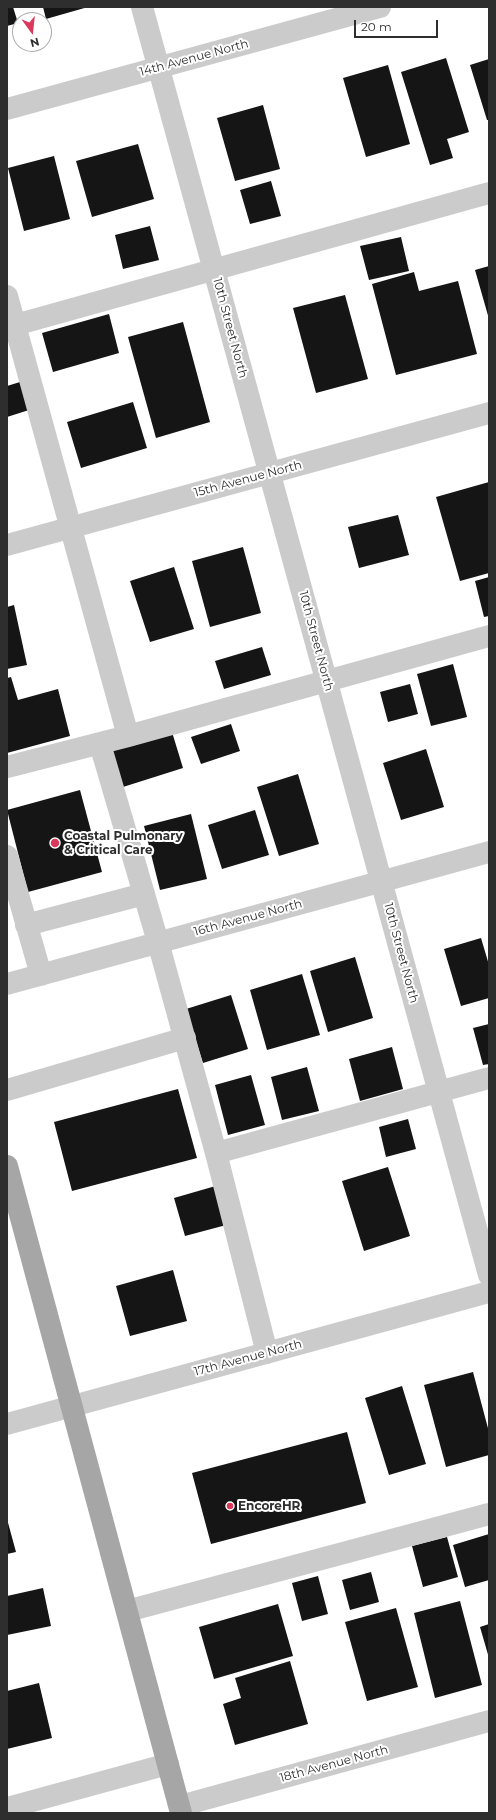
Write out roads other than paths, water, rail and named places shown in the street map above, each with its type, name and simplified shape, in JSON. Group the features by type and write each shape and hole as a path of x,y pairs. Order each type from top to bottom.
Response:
{"main road":[{"path":"7,1166 180,1810"}],"street":[{"name":"10th Street North","path":"142,7 489,1275"},
{"name":"14th Avenue North","path":"7,109 380,7"},
{"path":"15,324 213,268 489,193"},
{"path":"7,296 128,736"},
{"name":"15th Avenue North","path":"7,545 489,413"},
{"path":"7,767 100,744 489,636"},
{"path":"100,744 185,1038 267,1353"},
{"name":"16th Avenue North","path":"7,984 489,852"},
{"path":"7,856 41,975"},
{"path":"26,925 144,894"},
{"path":"7,1090 185,1038"},
{"path":"216,1153 489,1078"},
{"name":"17th Avenue North","path":"7,1424 489,1292"},
{"path":"127,1611 489,1514"},
{"name":"18th Avenue North","path":"180,1810 489,1721"},
{"path":"7,1808 168,1764"}],"place":[{"name":"Coastal Pulmonary & Critical Care","path":"55,843"},
{"name":"EncoreHR","path":"230,1506"}]}
